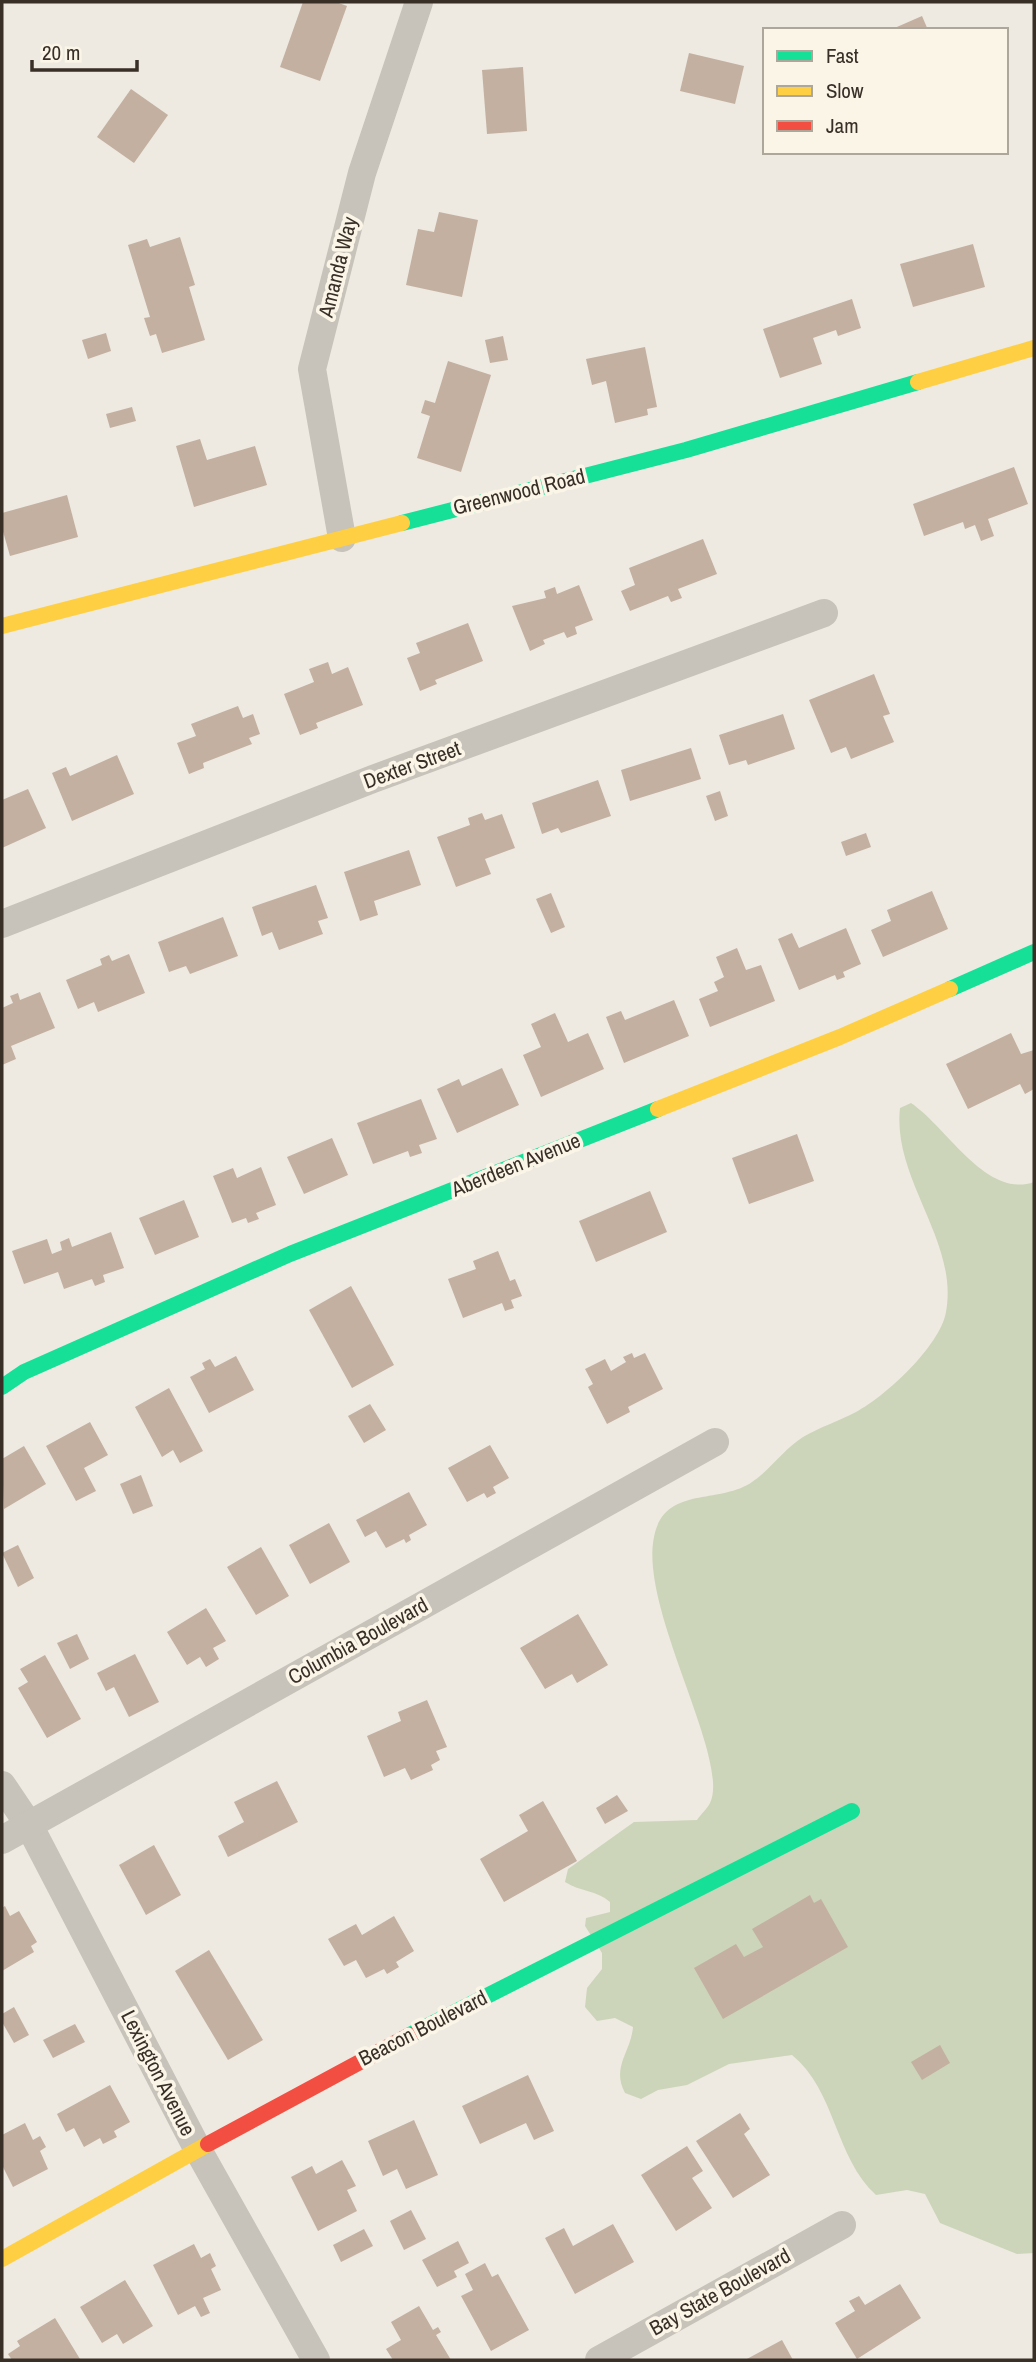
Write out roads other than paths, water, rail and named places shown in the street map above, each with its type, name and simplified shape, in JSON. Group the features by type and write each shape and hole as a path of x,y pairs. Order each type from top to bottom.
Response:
{"street":[{"name":"Amanda Way","path":"342,538 312,369 362,173 419,2"},
{"name":"Greenwood Road","path":"2,626 686,450 1034,348"},
{"name":"Dexter Street","path":"2,924 373,779 824,613"},
{"name":"Aberdeen Avenue","path":"2,1387 24,1372 290,1254 840,1037 1034,952"},
{"name":"Columbia Boulevard","path":"2,1840 715,1442"},
{"name":"Lexington Avenue","path":"2,1785 29,1825 197,2148 316,2360"},
{"name":"Beacon Boulevard","path":"2,2259 197,2148 441,2018 852,1811"},
{"name":"Bay State Boulevard","path":"599,2360 842,2225"}]}
